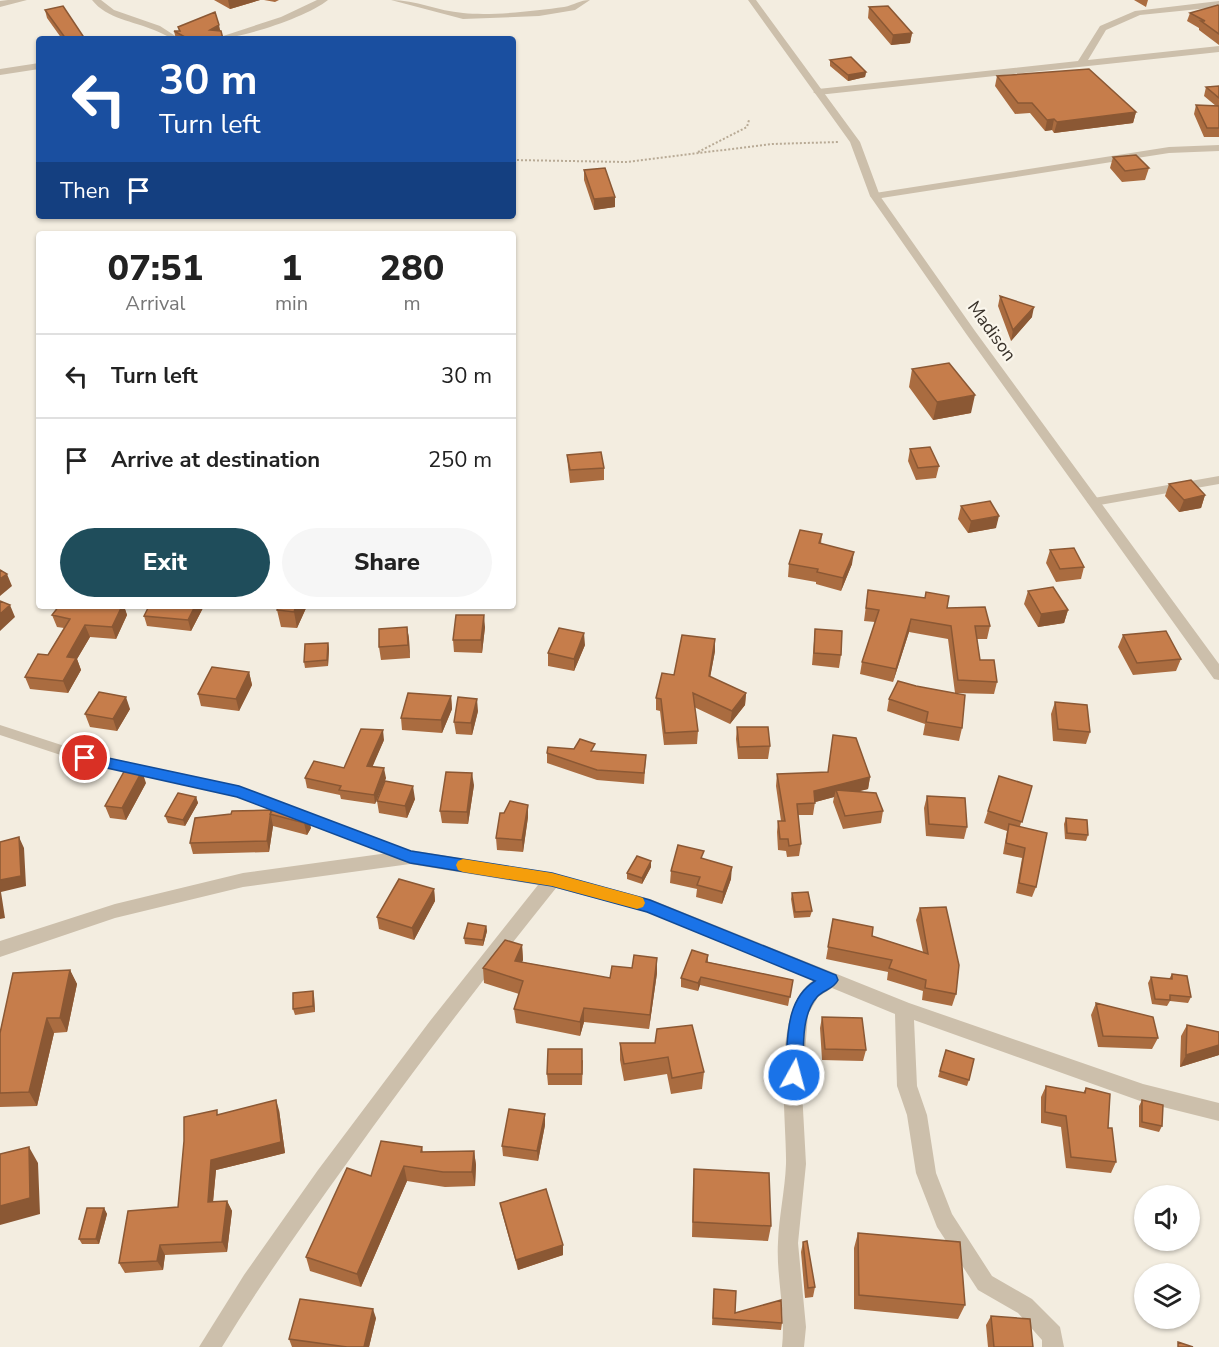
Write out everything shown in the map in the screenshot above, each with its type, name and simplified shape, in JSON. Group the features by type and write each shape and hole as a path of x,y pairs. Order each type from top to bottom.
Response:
{"street":[{"path":"0,4 23,0"},
{"path":"96,0 106,9 167,31 173,36"},
{"path":"232,36 284,19 324,0"},
{"path":"395,0 463,16 572,8 586,0"},
{"name":"Madison","path":"752,0 855,142 875,196 1219,675"},
{"path":"1081,64 1103,28 1138,13 1219,4"},
{"path":"818,92 1219,49"},
{"path":"0,72 36,66"},
{"path":"875,196 1169,150 1219,148"},
{"path":"1094,502 1219,480"},
{"path":"0,949 115,910 233,882 410,857 552,880 650,906 904,1009 1143,1093 1219,1112"},
{"path":"210,1347 242,1294 378,1104 472,979 552,880"},
{"path":"793,1347 795,1327 788,1243 796,1164 792,1091 799,1012 812,991 830,980"},
{"path":"904,1009 907,1086 917,1115 926,1173 944,1220 985,1283 1025,1306 1052,1335 1053,1347"}],"lane":[{"path":"0,730 85,758 239,792 410,857"}],"path":[{"path":"695,154 720,139 747,128 749,120"},
{"path":"516,160 626,162 772,144 855,142"}],"building":[{"path":"1218,5 1219,34 1201,21 1205,21 1190,13"},
{"path":"63,6 83,36 64,36 45,10"},
{"path":"888,6 912,33 893,35 869,7"},
{"path":"215,12 219,25 210,30 221,31 222,36 183,36 174,31 180,31 178,27"},
{"path":"851,57 866,72 848,75 830,60"},
{"path":"1089,69 1136,112 1057,122 1054,119 1047,120 1032,103 1018,103 997,76"},
{"path":"1219,86 1219,98 1206,87"},
{"path":"1196,105 1219,106 1219,128 1207,128"},
{"path":"1136,155 1149,168 1125,171 1113,157"},
{"path":"605,168 615,197 594,199 584,170"},
{"path":"1000,296 1034,307 1013,330"},
{"path":"949,363 975,395 937,402 912,369"},
{"path":"930,447 939,466 918,468 910,449"},
{"path":"601,452 604,468 570,470 567,455"},
{"path":"1191,480 1205,495 1184,500 1169,484"},
{"path":"990,501 999,516 971,521 961,506"},
{"path":"800,530 822,534 819,543 854,552 843,578 817,572 818,569 789,564"},
{"path":"1074,548 1084,567 1060,569 1050,550"},
{"path":"0,570 7,574 0,579"},
{"path":"1053,587 1068,610 1041,614 1028,591"},
{"path":"868,590 925,598 926,592 949,596 947,608 985,607 990,626 975,626 980,660 994,660 997,682 958,680 951,626 911,619 896,669 862,662 879,610 866,608"},
{"path":"0,601 10,605 0,614"},
{"path":"57,609 121,609 112,627 85,625 67,657 76,658 63,681 25,677 38,654 48,655 70,619 52,615"},
{"path":"148,609 194,609 188,620 144,616"},
{"path":"278,609 295,609 294,612"},
{"path":"456,615 484,615 481,640 453,640"},
{"path":"407,627 408,645 379,647 379,629"},
{"path":"559,628 584,633 574,659 548,653"},
{"path":"815,629 842,631 841,655 814,653"},
{"path":"1166,631 1181,659 1137,663 1123,635"},
{"path":"682,635 715,639 709,676 746,693 732,711 693,693 698,731 665,733 661,699 656,698 662,673 674,675"},
{"path":"328,643 327,660 304,662 305,644"},
{"path":"212,667 249,672 236,699 198,694"},
{"path":"898,681 965,695 962,728 926,722 928,712 889,699"},
{"path":"99,692 126,697 113,719 85,714"},
{"path":"408,693 451,696 441,720 401,718"},
{"path":"458,697 477,699 471,723 454,722"},
{"path":"1055,702 1087,705 1090,732 1058,729"},
{"path":"737,727 768,727 770,746 739,747"},
{"path":"361,729 383,730 367,766 384,768 374,795 339,790 341,786 305,778 314,761 344,768"},
{"path":"833,735 856,738 870,777 814,791 815,803 797,804 801,844 789,846 788,839 780,839 778,821 785,821 777,774 828,772"},
{"path":"580,739 595,744 591,751 646,755 644,773 597,770 547,753 548,747 574,749"},
{"path":"126,768 142,771 122,808 105,806"},
{"path":"446,772 472,773 467,812 440,811"},
{"path":"999,776 1032,786 1022,822 988,811"},
{"path":"385,781 413,786 405,806 377,801"},
{"path":"836,790 876,793 883,811 845,816"},
{"path":"178,793 196,797 183,820 165,816"},
{"path":"927,796 965,798 967,827 929,824"},
{"path":"510,801 528,805 522,840 496,838 500,813 504,813"},
{"path":"277,803 309,816 304,823 270,814"},
{"path":"271,810 267,841 190,843 195,818 231,814 232,811"},
{"path":"1066,818 1087,820 1088,835 1067,833"},
{"path":"1009,824 1047,833 1036,887 1019,883 1025,848 1006,843"},
{"path":"19,837 21,876 0,880 0,842"},
{"path":"678,845 704,851 701,858 732,867 723,892 697,885 700,877 671,871"},
{"path":"637,856 651,861 642,878 627,873"},
{"path":"399,879 434,889 412,928 377,917"},
{"path":"808,892 812,911 795,912 792,893"},
{"path":"946,907 959,965 956,994 925,988 926,980 889,968 892,960 828,947 833,919 873,927 872,936 928,954 920,908"},
{"path":"468,923 486,926 483,940 464,938"},
{"path":"505,940 522,945 515,961 610,978 612,966 632,968 634,955 657,958 650,1015 584,1008 580,1022 514,1009 523,981 483,968"},
{"path":"692,950 708,955 706,962 793,980 790,997 701,977 698,983 681,978"},
{"path":"70,970 60,1018 47,1018 29,1092 0,1093 0,1033 13,973"},
{"path":"1172,974 1187,976 1191,997 1170,995 1170,1000 1155,999 1151,977 1172,979"},
{"path":"313,991 313,1006 293,1009 293,993"},
{"path":"1096,1003 1153,1017 1158,1038 1103,1036"},
{"path":"822,1017 862,1018 866,1050 825,1049"},
{"path":"692,1025 704,1072 672,1078 668,1057 624,1064 620,1043 655,1043 657,1029"},
{"path":"1187,1025 1219,1032 1219,1045 1186,1055"},
{"path":"548,1049 582,1049 582,1074 547,1074"},
{"path":"946,1050 974,1059 969,1080 940,1071"},
{"path":"1046,1086 1085,1093 1086,1088 1110,1094 1108,1128 1112,1128 1116,1162 1071,1157 1066,1116 1045,1112"},
{"path":"276,1100 281,1142 211,1160 208,1202 227,1201 222,1242 160,1245 157,1261 119,1263 128,1211 178,1207 184,1117 217,1110 217,1115"},
{"path":"1142,1100 1163,1105 1162,1126 1142,1122"},
{"path":"509,1109 545,1114 537,1151 502,1146"},
{"path":"381,1141 422,1147 421,1152 474,1151 472,1172 443,1172 404,1166 357,1274 306,1257 347,1168 371,1176"},
{"path":"29,1147 30,1198 0,1206 0,1154"},
{"path":"694,1169 769,1173 771,1226 693,1222"},
{"path":"546,1189 563,1245 516,1260 500,1203"},
{"path":"87,1208 104,1208 96,1239 79,1239"},
{"path":"858,1233 960,1242 965,1305 859,1295"},
{"path":"807,1241 815,1287 808,1288 803,1242"},
{"path":"714,1289 736,1291 735,1313 781,1300 782,1323 713,1318"},
{"path":"300,1299 373,1309 364,1347 347,1347 289,1339"},
{"path":"991,1316 1030,1319 1033,1347 994,1347"},
{"path":"1178,1342 1193,1347 1178,1347"}],"slow traffic":[{"path":"463,865 552,880 637,903"}],"route":[{"path":"85,758 239,792 410,857 552,880 650,906 830,980 812,991 799,1012 794,1075"}]}
